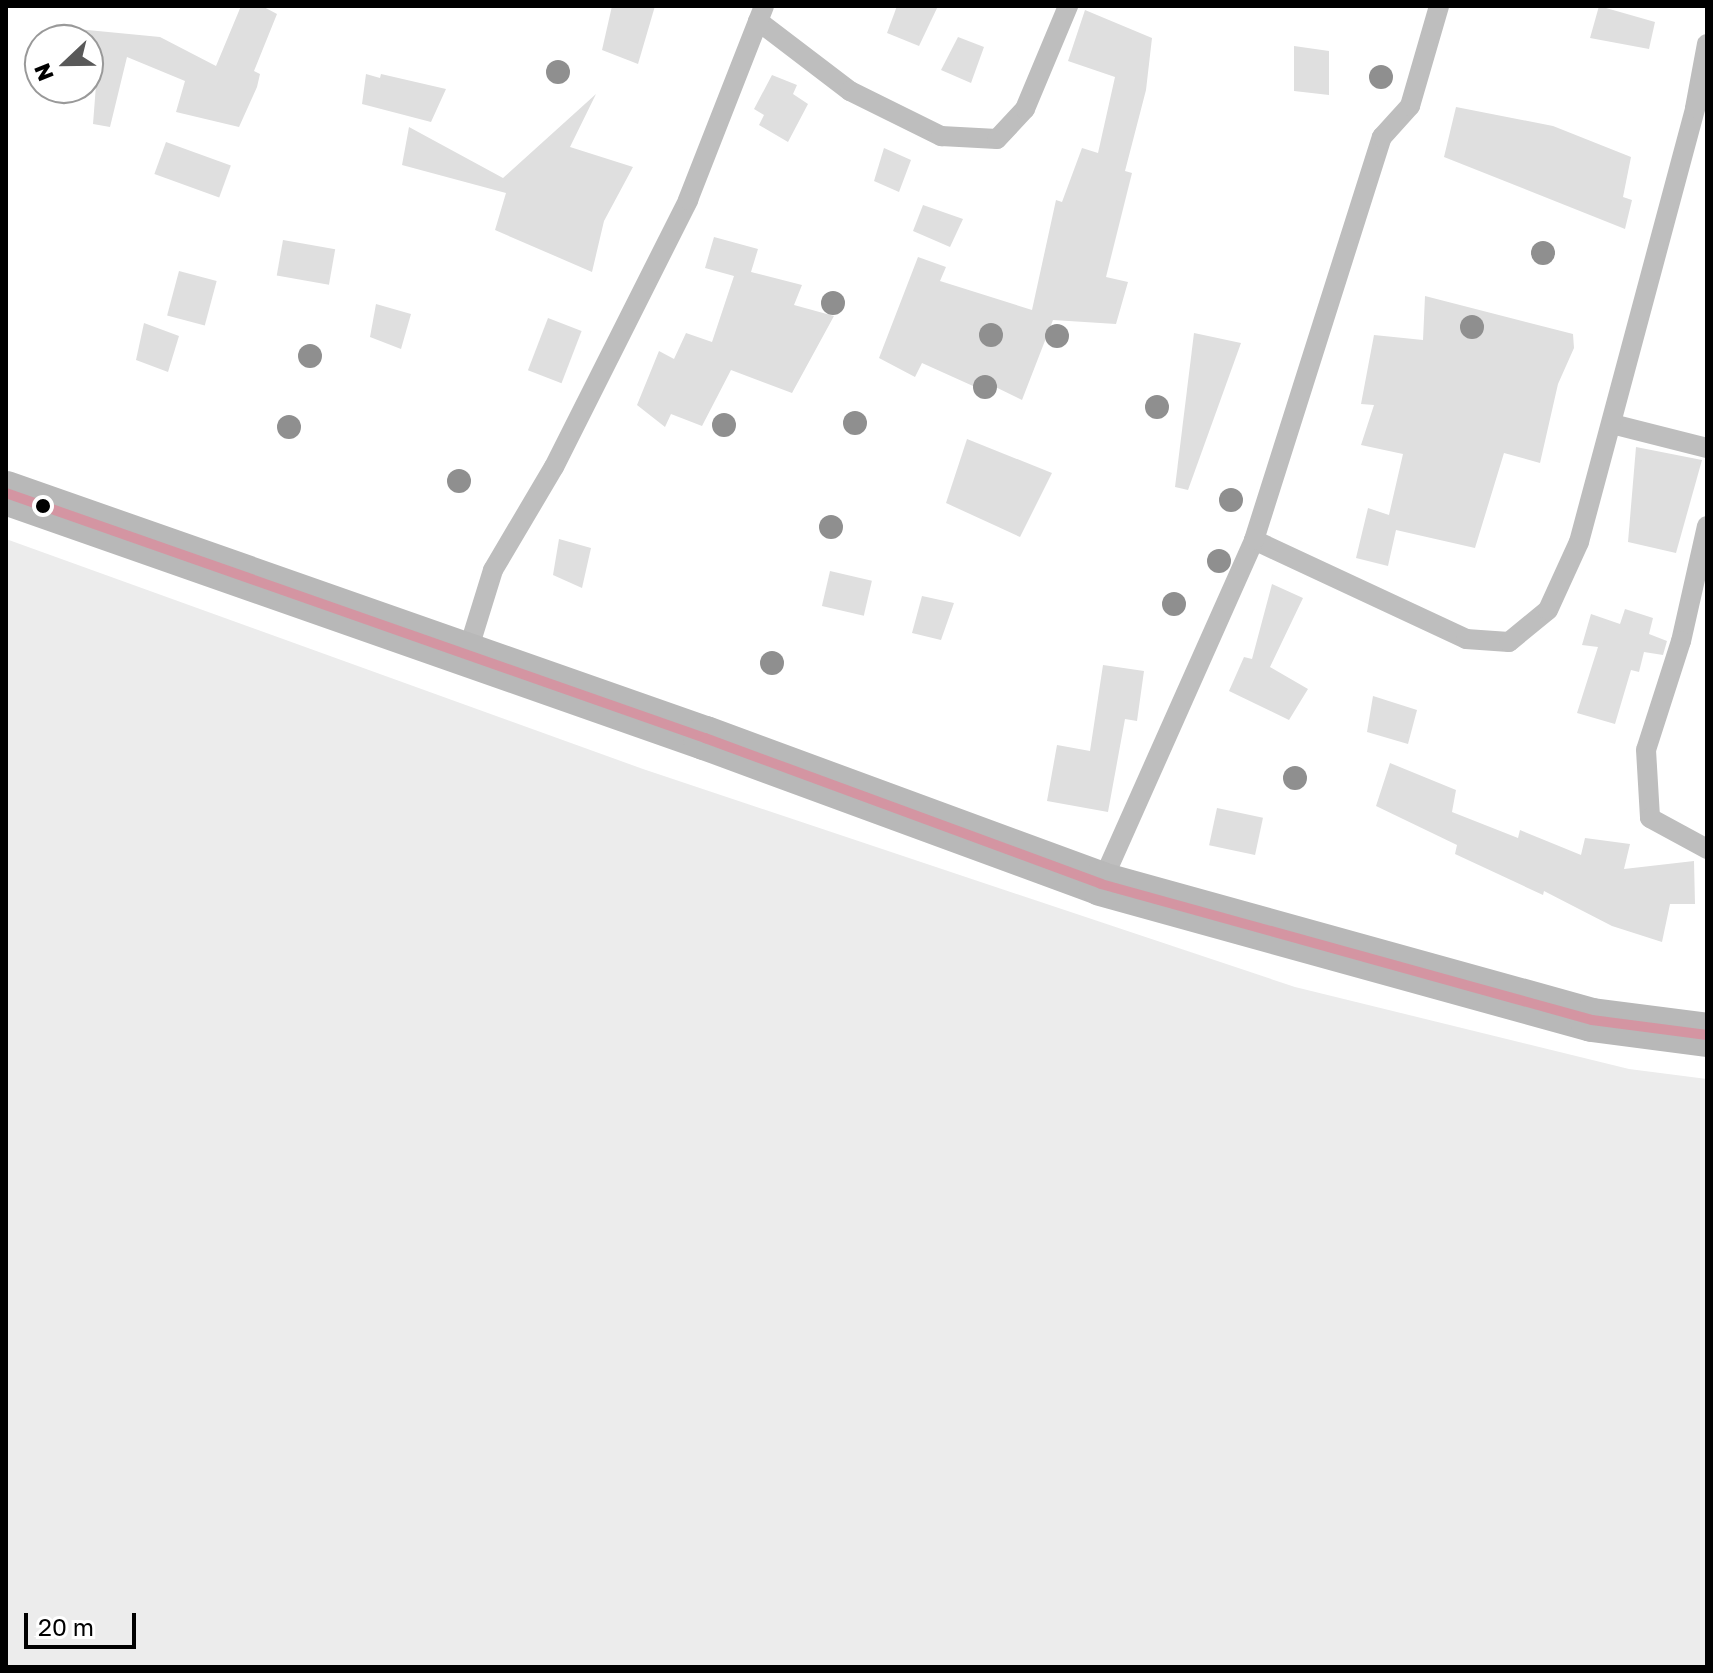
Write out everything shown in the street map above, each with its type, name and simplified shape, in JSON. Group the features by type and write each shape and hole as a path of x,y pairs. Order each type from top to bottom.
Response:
{"main road":[{"path":"6,493 467,654 1101,884 1592,1020 1707,1035"}],"lane":[{"path":"467,654 493,570 554,467 688,200 761,14 850,91 941,136 997,139 1025,109 1068,6"},
{"path":"1101,884 1254,540 1382,137 1410,106 1439,6"},
{"path":"1254,540 1466,639 1509,642 1548,610 1579,542 1695,108 1707,44"},
{"path":"1612,424 1707,448"},
{"path":"1707,526 1681,641 1646,750 1650,818 1707,849"}],"shaded area":[{"path":"6,539 643,769 1295,987 1629,1069 1707,1079 1707,1667 6,1667"}],"building":[{"path":"241,6 262,6 277,14 254,71 260,74 257,87 239,127 176,112 185,81 127,57 110,127 93,124 95,104 104,104 104,32 160,37 216,66"},
{"path":"612,6 655,6 638,64 602,50"},
{"path":"897,6 938,6 919,46 887,33"},
{"path":"1599,6 1655,22 1649,49 1590,38"},
{"path":"1085,10 1152,38 1146,90 1125,171 1132,173 1106,277 1128,282 1116,324 1053,320 1022,400 977,378 973,386 922,363 915,377 879,358 918,257 946,267 940,281 1032,310 1056,200 1062,202 1082,148 1098,153 1115,77 1068,61"},
{"path":"958,37 984,47 971,83 941,70"},
{"path":"1294,46 1329,51 1329,95 1294,91"},
{"path":"366,74 380,78 381,74 446,89 431,122 362,104"},
{"path":"772,75 797,85 793,94 808,104 788,142 759,125 764,115 754,109"},
{"path":"596,94 570,147 633,167 604,221 592,272 495,230 506,193 402,165 409,127 503,178"},
{"path":"1456,107 1553,126 1631,157 1623,197 1632,200 1625,229 1444,157"},
{"path":"166,142 231,166 219,198 154,174"},
{"path":"884,148 911,160 899,192 874,181"},
{"path":"923,205 963,219 950,247 913,231"},
{"path":"714,237 758,249 751,272 802,285 794,305 834,316 792,393 731,370 702,426 671,414 665,427 637,405 659,351 674,359 686,333 712,342 734,276 705,268"},
{"path":"283,240 335,249 329,285 277,275"},
{"path":"179,271 217,281 205,326 167,315"},
{"path":"1425,296 1573,334 1574,348 1558,384 1540,463 1504,453 1475,548 1396,530 1388,566 1356,558 1368,508 1389,515 1403,454 1361,445 1374,405 1361,404 1374,335 1423,340"},
{"path":"376,304 411,314 401,349 370,337"},
{"path":"548,318 582,331 562,383 528,370"},
{"path":"144,323 179,336 168,372 136,360"},
{"path":"1194,333 1241,343 1188,490 1175,487"},
{"path":"967,439 1052,473 1020,537 946,503"},
{"path":"1636,447 1702,460 1676,553 1628,542"},
{"path":"559,539 591,548 582,588 553,575"},
{"path":"830,571 872,581 864,616 822,606"},
{"path":"1272,584 1303,598 1270,667 1308,689 1289,720 1229,691 1244,657 1252,659"},
{"path":"922,596 954,603 941,640 912,633"},
{"path":"1625,609 1653,618 1649,634 1667,641 1663,655 1644,652 1639,672 1631,670 1615,724 1577,713 1598,647 1582,645 1591,614 1620,624"},
{"path":"1103,665 1144,671 1137,721 1125,719 1108,812 1047,801 1057,745 1090,751"},
{"path":"1373,696 1417,710 1408,744 1367,732"},
{"path":"1390,763 1456,790 1452,812 1518,838 1520,830 1581,855 1585,838 1630,844 1624,869 1694,861 1695,904 1670,904 1662,942 1612,926 1544,891 1543,895 1455,854 1457,845 1376,806"},
{"path":"1217,808 1263,818 1255,855 1209,845"}],"transit line":[{"path":"6,493 705,738 1101,884 1592,1020 1707,1035"}]}
